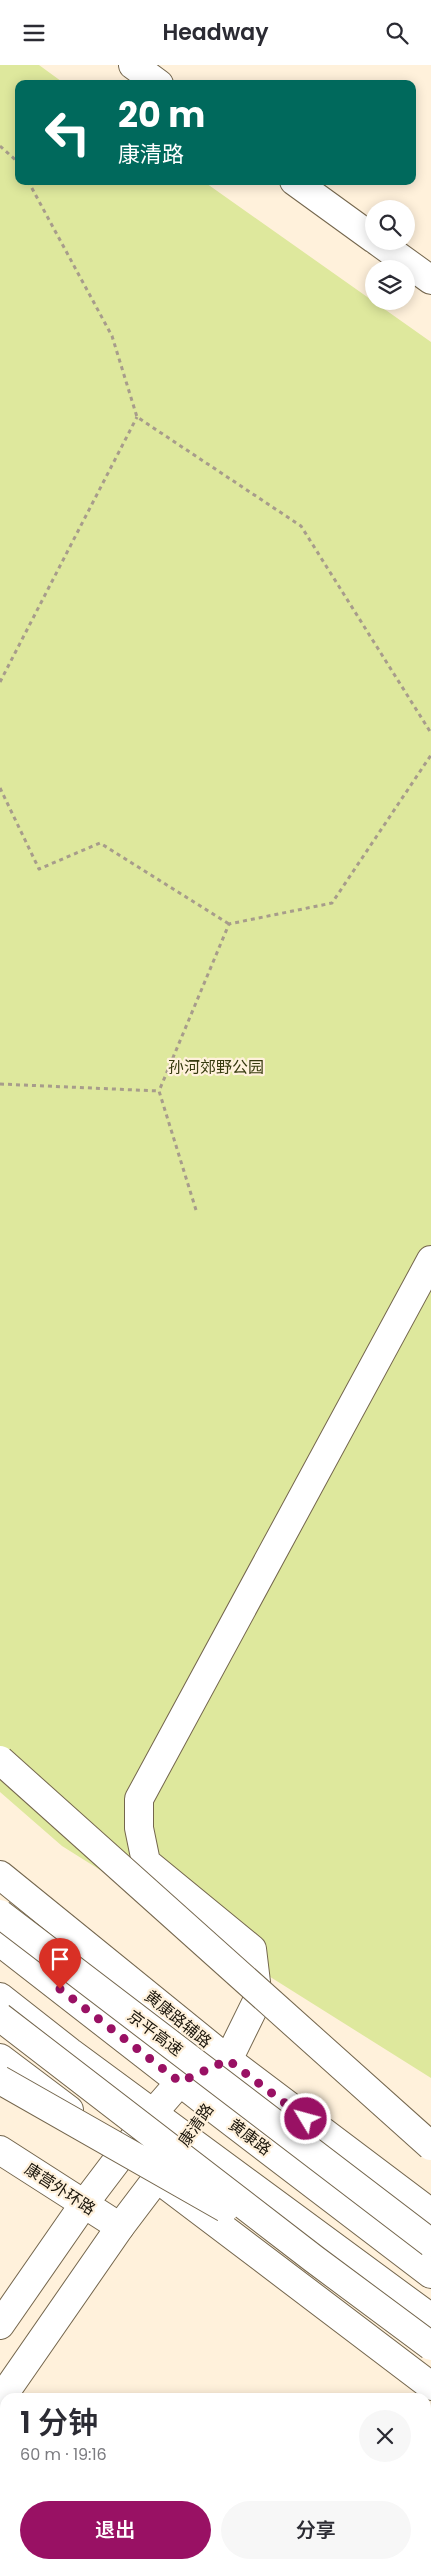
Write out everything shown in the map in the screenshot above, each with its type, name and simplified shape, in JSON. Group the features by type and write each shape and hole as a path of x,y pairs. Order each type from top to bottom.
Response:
{"main road":[{"path":"133,65 154,80"},
{"path":"300,185 365,232"},
{"path":"389,250 431,280"},
{"name":"康清路","path":"5,2393 120,2227 212,2107 228,2060 258,1999 252,1949 146,1862 139,1828 140,1799 431,1260"},
{"path":"0,1760 431,2146"},
{"name":"黄康路辅路","path":"0,1875 228,2060 431,2213"},
{"name":"京平高速","path":"0,1914 431,2243"},
{"name":"黄康路","path":"0,1942 431,2274"},
{"path":"0,1997 188,2139 431,2318"},
{"path":"0,2017 314,2259 431,2346"},
{"path":"0,2058 431,2386"},
{"path":"0,2325 84,2204 180,2082 228,2060"},
{"path":"0,2080 314,2259"},
{"name":"康营外环路","path":"0,2150 120,2227"}],"path":[{"path":"0,146 15,159"},
{"path":"30,185 112,336 137,417 301,526 431,733"},
{"path":"0,682 137,417"},
{"path":"0,787 40,869 100,843 229,924 332,903 431,755"},
{"path":"196,1210 159,1091 229,924"},
{"path":"0,1084 159,1091"}],"green space":[{"name":"孙河郊野公园","path":"0,65 39,65 60,80 15,80 15,185 209,185 365,295 365,310 386,310 431,342 431,2078 62,1846 0,1792"}],"route":[{"path":"60,1989 180,2082 228,2060 306,2119"}]}
